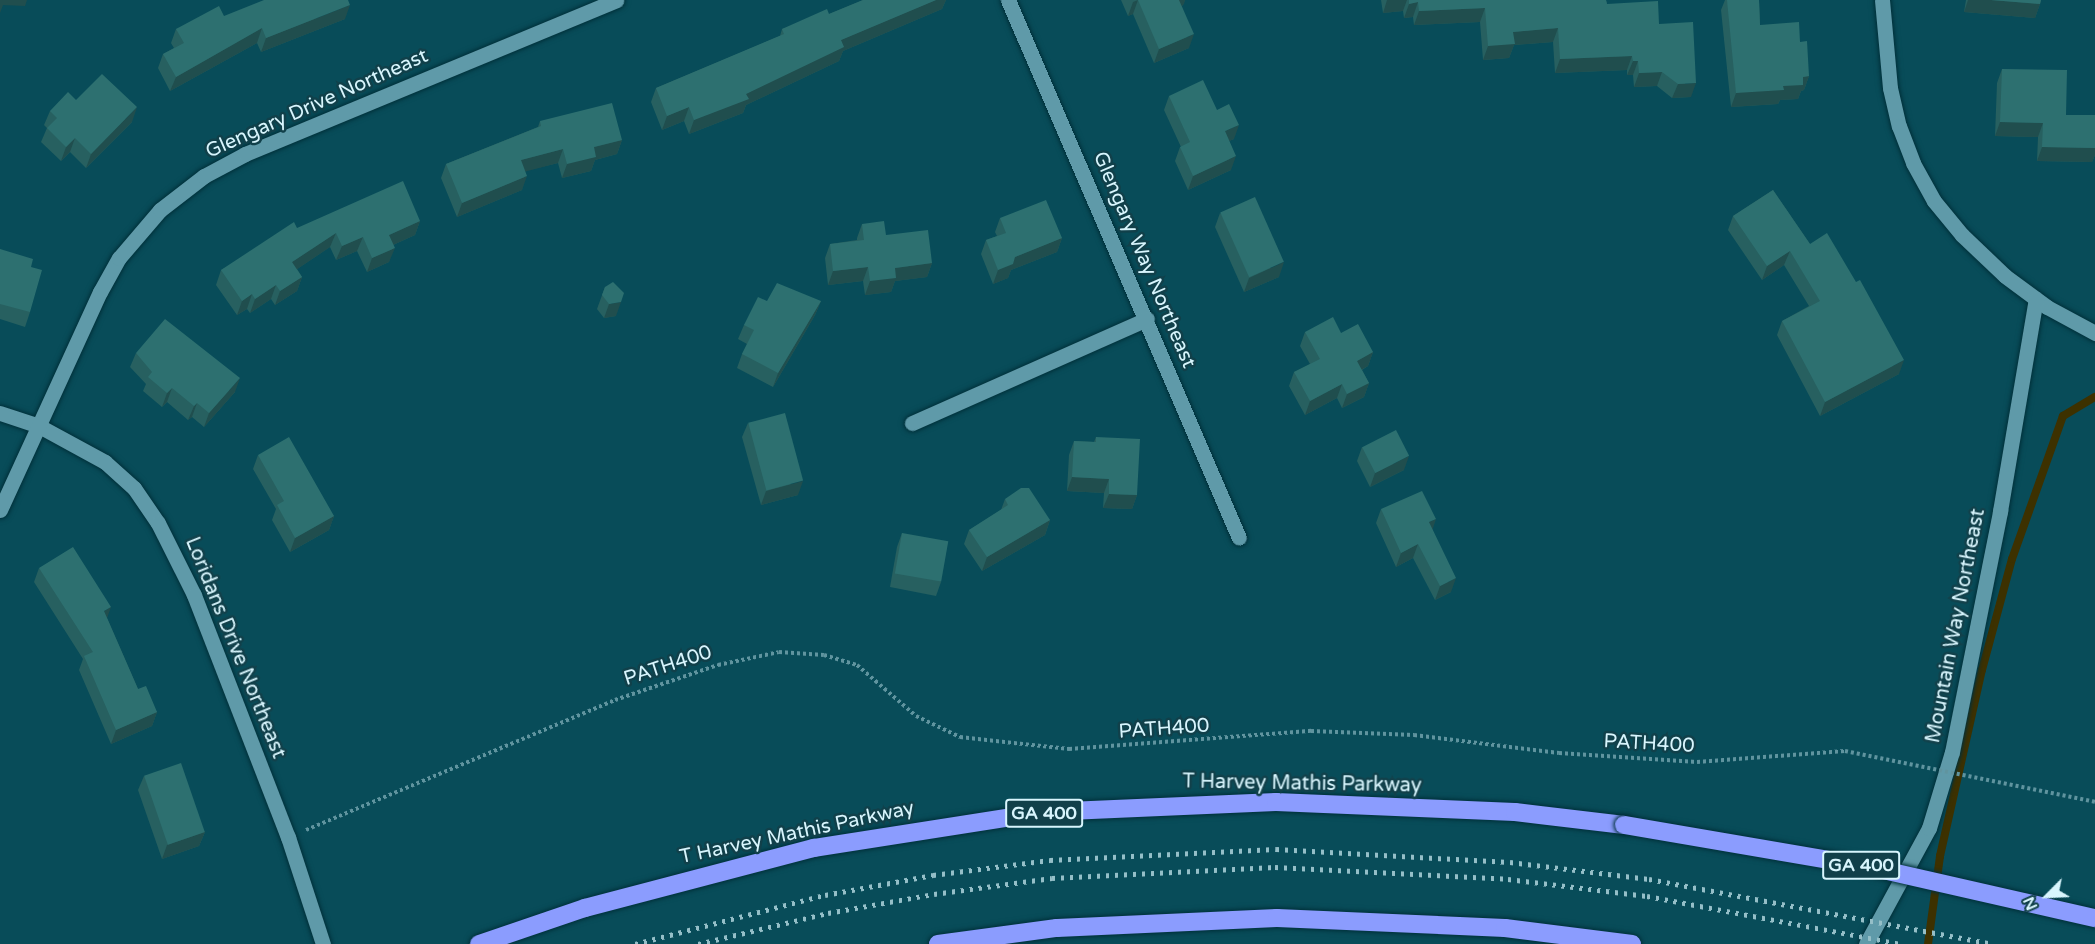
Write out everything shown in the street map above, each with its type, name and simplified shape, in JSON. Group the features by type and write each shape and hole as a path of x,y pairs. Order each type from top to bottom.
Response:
{"highway":[{"name":"T Harvey Mathis Parkway","path":"479,944 585,908 814,848 926,828 1045,812 1276,801 1515,812 1624,825 1870,867 2095,918"},
{"path":"938,944 1057,928 1276,918 1505,928 1632,944"}],"street":[{"name":"Glengary Drive Northeast","path":"0,510 119,258 160,210 204,176 256,150 616,0"},
{"name":"Glengary Way Northeast","path":"1008,0 1147,319 1239,538"},
{"path":"1882,0 1890,88 1913,163 1935,201 1962,235 2036,299 2095,333"},
{"name":"Mountain Way Northeast","path":"1866,944 1929,828 1952,752 1998,522 2036,299"},
{"path":"912,423 1147,319"},
{"name":"Loridans Drive Northeast","path":"0,413 39,426 105,462 134,488 158,523 194,595 288,837 323,944"}],"path":[{"name":"PATH400","path":"288,837 615,700 718,665 779,652 824,655 857,665 916,717 960,737 1069,750 1311,731 1414,735 1559,753 1697,762 1845,751 2095,802"}],"building":[{"path":"264,0 348,0 350,5 266,38 262,28 176,77 163,54 184,43 176,29 219,6 224,16"},
{"path":"863,0 936,0 841,40 844,47 746,94 749,99 694,120 689,107 667,116 656,88 784,34 782,29 827,9 829,14"},
{"path":"1138,0 1179,0 1194,34 1159,49"},
{"path":"1409,0 1606,0 1607,4 1658,1 1659,24 1693,22 1696,83 1678,84 1662,72 1639,73 1638,61 1633,61 1632,56 1560,59 1558,28 1513,32 1515,44 1488,46 1485,8 1419,11 1418,2 1409,4"},
{"path":"1727,0 1759,0 1760,25 1799,22 1800,42 1807,41 1809,76 1803,77 1803,85 1783,86 1784,90 1736,93"},
{"path":"1991,0 2041,0 2040,4"},
{"path":"2002,69 2067,70 2066,115 2095,115 2095,148 2042,147 2043,123 2000,122"},
{"path":"102,74 137,107 91,154 75,138 66,147 47,128 57,118 50,111 68,92 76,100"},
{"path":"1203,80 1217,110 1229,104 1239,125 1225,131 1236,156 1193,176 1180,147 1190,142 1169,96"},
{"path":"612,103 622,140 594,147 596,157 567,164 563,149 521,160 527,176 462,203 446,164 541,126 540,121"},
{"path":"403,181 420,221 389,235 395,248 372,258 363,237 342,246 336,233 292,262 302,277 280,291 276,285 255,299 252,294 242,301 221,270 294,222 297,228"},
{"path":"1773,190 1810,244 1827,233 1856,282 1860,280 1904,360 1825,402 1782,321 1820,301 1790,251 1767,266 1733,216"},
{"path":"1255,197 1284,262 1249,277 1220,212"},
{"path":"1046,200 1062,238 1015,257 1013,264 998,270 986,240 1006,233 1000,218"},
{"path":"884,221 886,235 928,230 932,263 895,268 896,278 870,281 868,267 833,271 830,244 864,240 862,224"},
{"path":"0,249 33,259 31,267 42,270 30,312 0,304"},
{"path":"613,282 624,293 621,302 609,304 602,295 605,287"},
{"path":"777,283 821,301 778,373 742,354 754,330 744,325 758,297 767,301"},
{"path":"1333,317 1341,333 1358,324 1373,352 1357,361 1369,383 1347,394 1342,384 1310,401 1294,372 1320,359 1305,332"},
{"path":"165,319 240,378 209,413 197,403 194,406 172,388 167,393 148,377 152,372 136,353"},
{"path":"785,413 803,481 766,490 748,423"},
{"path":"1396,430 1409,456 1375,473 1362,447"},
{"path":"289,437 334,516 295,538 277,505 284,501 258,455"},
{"path":"1096,437 1140,439 1137,495 1109,494 1109,479 1072,477 1074,441 1096,442"},
{"path":"1021,488 1029,488 1050,520 987,557 969,530 1008,505 1005,499"},
{"path":"1422,491 1436,519 1429,522 1456,578 1440,586 1418,544 1401,553 1381,509"},
{"path":"902,533 948,541 941,582 895,573"},
{"path":"73,547 111,607 104,611 138,689 146,686 157,712 116,730 84,656 93,652 39,568"},
{"path":"181,763 205,832 168,845 144,776"}],"waterway":[{"path":"1928,944 1940,856 1982,670 2012,559 2063,416 2095,397"}],"railway":[{"path":"635,944 825,895 933,875 1050,860 1276,849 1510,862 1649,879 1992,944"},
{"path":"698,944 828,913 934,894 1052,878 1275,867 1508,879 1647,896 1901,944"}]}
